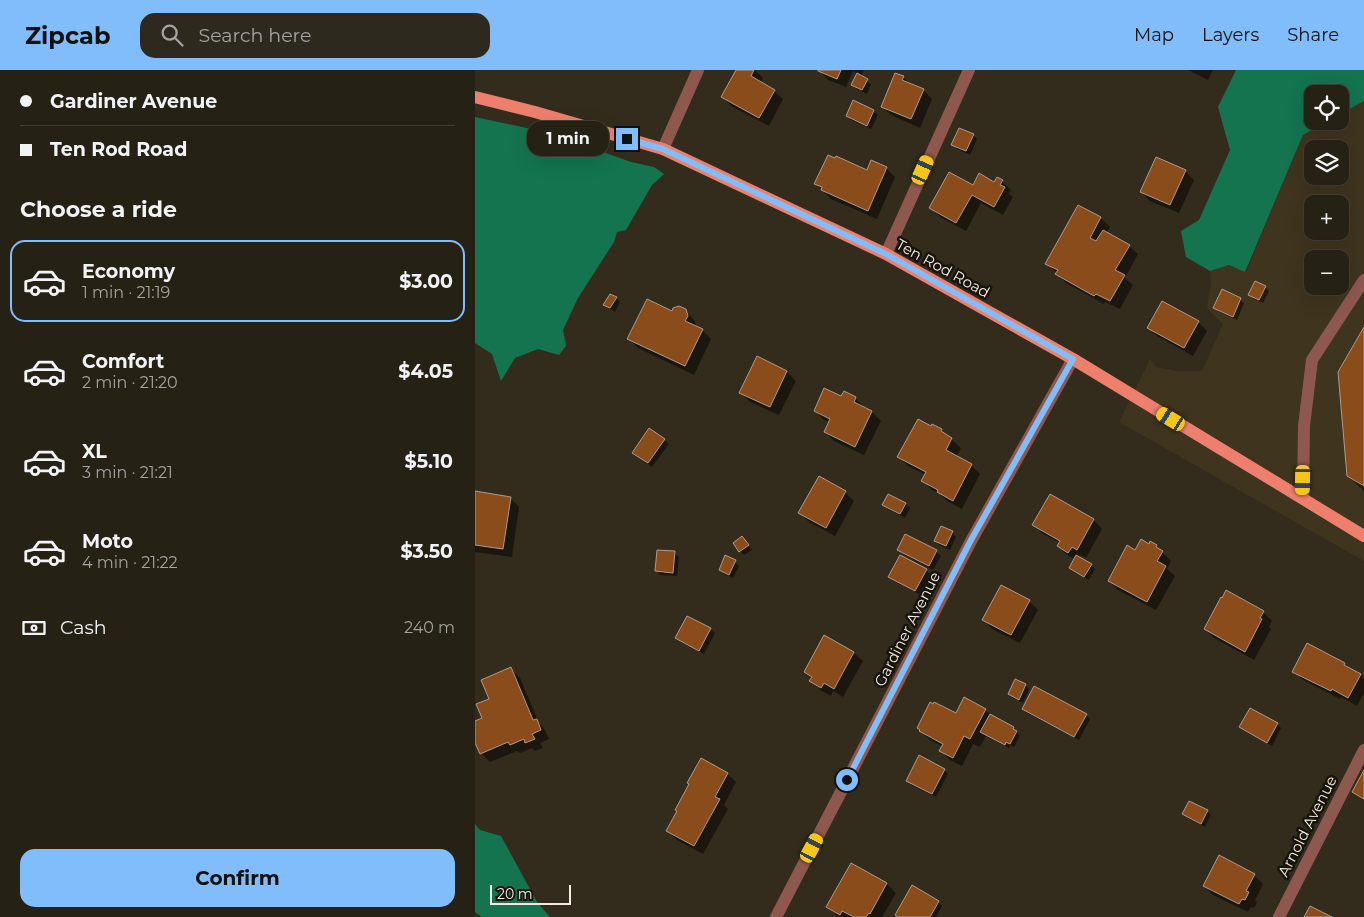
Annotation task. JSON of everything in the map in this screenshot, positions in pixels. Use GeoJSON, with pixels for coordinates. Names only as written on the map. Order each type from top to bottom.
{"type":"FeatureCollection","features":[{"type":"Feature","properties":{"kind":"main road","name":"Ten Rod Road"},"geometry":{"type":"LineString","coordinates":[[475,97],[535,112],[663,149],[886,254],[1073,359],[1364,536]]}},
{"type":"Feature","properties":{"kind":"street"},"geometry":{"type":"LineString","coordinates":[[663,149],[698,70]]}},
{"type":"Feature","properties":{"kind":"street"},"geometry":{"type":"LineString","coordinates":[[886,254],[969,70]]}},
{"type":"Feature","properties":{"kind":"street"},"geometry":{"type":"LineString","coordinates":[[1303,498],[1304,426],[1312,360],[1364,280]]}},
{"type":"Feature","properties":{"kind":"street","name":"Gardiner Avenue"},"geometry":{"type":"LineString","coordinates":[[776,917],[971,540],[1073,359]]}},
{"type":"Feature","properties":{"kind":"street","name":"Arnold Avenue"},"geometry":{"type":"LineString","coordinates":[[1279,917],[1364,750]]}},
{"type":"Feature","properties":{"kind":"shaded area"},"geometry":{"type":"Polygon","coordinates":[[[1364,101],[1364,561],[1119,422],[1150,359],[1156,367],[1176,371],[1202,371],[1223,324],[1207,308],[1211,284],[1210,271],[1229,265],[1246,272],[1303,135],[1312,130],[1349,130],[1349,109],[1364,101]]]}},
{"type":"Feature","properties":{"kind":"green space"},"geometry":{"type":"Polygon","coordinates":[[[1236,70],[1364,70],[1364,101],[1349,109],[1349,85],[1304,85],[1304,130],[1312,130],[1303,135],[1245,272],[1229,265],[1210,271],[1186,257],[1181,231],[1199,220],[1230,150],[1218,107],[1236,70]]]}},
{"type":"Feature","properties":{"kind":"green space"},"geometry":{"type":"Polygon","coordinates":[[[475,117],[550,133],[631,162],[654,167],[664,174],[652,185],[626,230],[617,232],[614,242],[578,298],[563,330],[566,346],[559,355],[538,349],[515,358],[501,381],[492,354],[475,343],[475,117]]]}},
{"type":"Feature","properties":{"kind":"green space"},"geometry":{"type":"Polygon","coordinates":[[[475,824],[480,830],[501,836],[537,902],[550,917],[482,917],[475,912],[475,824]]]}},
{"type":"Feature","properties":{"kind":"building"},"geometry":{"type":"Polygon","coordinates":[[[736,70],[754,70],[751,76],[775,90],[759,118],[721,97],[736,70]]]}},
{"type":"Feature","properties":{"kind":"building"},"geometry":{"type":"Polygon","coordinates":[[[818,70],[841,70],[837,79],[818,70]]]}},
{"type":"Feature","properties":{"kind":"building"},"geometry":{"type":"Polygon","coordinates":[[[857,73],[868,79],[862,90],[851,85],[857,73]]]}},
{"type":"Feature","properties":{"kind":"building"},"geometry":{"type":"Polygon","coordinates":[[[895,73],[904,76],[902,80],[924,89],[911,119],[881,107],[895,73]]]}},
{"type":"Feature","properties":{"kind":"building"},"geometry":{"type":"Polygon","coordinates":[[[853,100],[874,110],[867,126],[846,116],[853,100]]]}},
{"type":"Feature","properties":{"kind":"building"},"geometry":{"type":"Polygon","coordinates":[[[959,128],[974,134],[966,151],[951,145],[959,128]]]}},
{"type":"Feature","properties":{"kind":"building"},"geometry":{"type":"Polygon","coordinates":[[[828,155],[835,158],[836,156],[867,170],[871,160],[887,167],[868,211],[821,190],[822,187],[814,184],[828,155]]]}},
{"type":"Feature","properties":{"kind":"building"},"geometry":{"type":"Polygon","coordinates":[[[1156,157],[1186,170],[1170,205],[1140,192],[1156,157]]]}},
{"type":"Feature","properties":{"kind":"building"},"geometry":{"type":"Polygon","coordinates":[[[949,172],[973,185],[979,173],[994,182],[997,177],[1003,180],[1000,185],[1005,187],[994,207],[972,195],[956,223],[929,208],[949,172]]]}},
{"type":"Feature","properties":{"kind":"building"},"geometry":{"type":"Polygon","coordinates":[[[1078,205],[1101,217],[1090,238],[1096,241],[1103,230],[1130,245],[1115,270],[1125,275],[1110,301],[1096,294],[1094,296],[1055,274],[1058,270],[1045,264],[1078,205]]]}},
{"type":"Feature","properties":{"kind":"building"},"geometry":{"type":"Polygon","coordinates":[[[1255,281],[1266,286],[1259,300],[1248,295],[1255,281]]]}},
{"type":"Feature","properties":{"kind":"building"},"geometry":{"type":"Polygon","coordinates":[[[1222,289],[1241,298],[1233,317],[1213,308],[1222,289]]]}},
{"type":"Feature","properties":{"kind":"building"},"geometry":{"type":"Polygon","coordinates":[[[610,294],[617,297],[610,308],[603,305],[610,294]]]}},
{"type":"Feature","properties":{"kind":"building"},"geometry":{"type":"Polygon","coordinates":[[[647,299],[672,311],[673,308],[679,306],[686,309],[688,316],[685,321],[703,329],[685,366],[627,339],[647,299]]]}},
{"type":"Feature","properties":{"kind":"building"},"geometry":{"type":"Polygon","coordinates":[[[1162,301],[1199,321],[1184,348],[1147,328],[1162,301]]]}},
{"type":"Feature","properties":{"kind":"building"},"geometry":{"type":"Polygon","coordinates":[[[1364,327],[1364,486],[1347,476],[1338,372],[1364,327]]]}},
{"type":"Feature","properties":{"kind":"building"},"geometry":{"type":"Polygon","coordinates":[[[757,356],[787,371],[770,407],[739,393],[757,356]]]}},
{"type":"Feature","properties":{"kind":"building"},"geometry":{"type":"Polygon","coordinates":[[[824,388],[841,396],[844,391],[856,397],[854,402],[872,411],[855,447],[824,432],[830,419],[814,411],[824,388]]]}},
{"type":"Feature","properties":{"kind":"building"},"geometry":{"type":"Polygon","coordinates":[[[918,419],[942,429],[941,431],[952,438],[946,450],[972,464],[953,501],[921,481],[926,472],[897,457],[918,419]]]}},
{"type":"Feature","properties":{"kind":"building"},"geometry":{"type":"Polygon","coordinates":[[[649,428],[665,439],[648,463],[632,453],[649,428]]]}},
{"type":"Feature","properties":{"kind":"building"},"geometry":{"type":"Polygon","coordinates":[[[819,476],[846,491],[826,528],[798,513],[819,476]]]}},
{"type":"Feature","properties":{"kind":"building"},"geometry":{"type":"Polygon","coordinates":[[[475,491],[511,497],[503,549],[475,545],[475,491]]]}},
{"type":"Feature","properties":{"kind":"building"},"geometry":{"type":"Polygon","coordinates":[[[888,494],[906,503],[900,514],[882,505],[888,494]]]}},
{"type":"Feature","properties":{"kind":"building"},"geometry":{"type":"Polygon","coordinates":[[[1050,494],[1094,519],[1077,550],[1072,547],[1068,553],[1057,546],[1060,541],[1032,525],[1050,494]]]}},
{"type":"Feature","properties":{"kind":"building"},"geometry":{"type":"Polygon","coordinates":[[[941,526],[953,531],[946,546],[934,541],[941,526]]]}},
{"type":"Feature","properties":{"kind":"building"},"geometry":{"type":"Polygon","coordinates":[[[905,534],[937,550],[929,566],[897,550],[905,534]]]}},
{"type":"Feature","properties":{"kind":"building"},"geometry":{"type":"Polygon","coordinates":[[[742,536],[749,545],[739,552],[733,543],[742,536]]]}},
{"type":"Feature","properties":{"kind":"building"},"geometry":{"type":"Polygon","coordinates":[[[1141,539],[1149,544],[1150,541],[1163,551],[1157,561],[1166,566],[1147,602],[1108,581],[1127,545],[1135,550],[1141,539]]]}},
{"type":"Feature","properties":{"kind":"building"},"geometry":{"type":"Polygon","coordinates":[[[657,550],[675,551],[673,573],[655,571],[657,550]]]}},
{"type":"Feature","properties":{"kind":"building"},"geometry":{"type":"Polygon","coordinates":[[[725,555],[736,560],[729,575],[719,570],[725,555]]]}},
{"type":"Feature","properties":{"kind":"building"},"geometry":{"type":"Polygon","coordinates":[[[900,555],[927,569],[915,591],[888,577],[900,555]]]}},
{"type":"Feature","properties":{"kind":"building"},"geometry":{"type":"Polygon","coordinates":[[[1076,555],[1092,564],[1084,577],[1069,568],[1076,555]]]}},
{"type":"Feature","properties":{"kind":"building"},"geometry":{"type":"Polygon","coordinates":[[[1001,585],[1030,600],[1011,635],[982,620],[1001,585]]]}},
{"type":"Feature","properties":{"kind":"building"},"geometry":{"type":"Polygon","coordinates":[[[1226,590],[1264,611],[1260,618],[1262,619],[1245,652],[1204,629],[1226,590]]]}},
{"type":"Feature","properties":{"kind":"building"},"geometry":{"type":"Polygon","coordinates":[[[687,616],[711,628],[699,651],[675,638],[687,616]]]}},
{"type":"Feature","properties":{"kind":"building"},"geometry":{"type":"Polygon","coordinates":[[[824,635],[854,652],[834,689],[824,683],[821,688],[809,681],[812,677],[804,672],[824,635]]]}},
{"type":"Feature","properties":{"kind":"building"},"geometry":{"type":"Polygon","coordinates":[[[1307,643],[1345,663],[1344,665],[1361,674],[1348,698],[1292,672],[1307,643]]]}},
{"type":"Feature","properties":{"kind":"building"},"geometry":{"type":"Polygon","coordinates":[[[511,667],[533,720],[537,719],[541,730],[532,734],[535,739],[525,743],[524,739],[510,745],[508,742],[480,754],[475,743],[475,721],[482,718],[476,704],[489,699],[481,680],[511,667]]]}},
{"type":"Feature","properties":{"kind":"building"},"geometry":{"type":"Polygon","coordinates":[[[1015,679],[1026,684],[1019,700],[1008,694],[1015,679]]]}},
{"type":"Feature","properties":{"kind":"building"},"geometry":{"type":"Polygon","coordinates":[[[1034,686],[1087,714],[1074,737],[1022,709],[1034,686]]]}},
{"type":"Feature","properties":{"kind":"building"},"geometry":{"type":"Polygon","coordinates":[[[964,697],[986,709],[970,739],[964,736],[953,758],[939,751],[943,744],[919,731],[917,728],[930,702],[933,704],[934,702],[956,713],[964,697]]]}},
{"type":"Feature","properties":{"kind":"building"},"geometry":{"type":"Polygon","coordinates":[[[1250,708],[1278,723],[1267,743],[1239,727],[1250,708]]]}},
{"type":"Feature","properties":{"kind":"building"},"geometry":{"type":"Polygon","coordinates":[[[990,714],[1014,727],[1013,729],[1017,731],[1010,744],[1006,742],[1005,745],[980,732],[990,714]]]}},
{"type":"Feature","properties":{"kind":"building"},"geometry":{"type":"Polygon","coordinates":[[[919,755],[945,769],[932,794],[906,781],[919,755]]]}},
{"type":"Feature","properties":{"kind":"building"},"geometry":{"type":"Polygon","coordinates":[[[701,758],[728,773],[715,797],[720,799],[694,846],[666,831],[689,784],[687,783],[701,758]]]}},
{"type":"Feature","properties":{"kind":"building"},"geometry":{"type":"Polygon","coordinates":[[[1364,770],[1364,799],[1352,792],[1364,770]]]}},
{"type":"Feature","properties":{"kind":"building"},"geometry":{"type":"Polygon","coordinates":[[[1189,801],[1208,810],[1201,824],[1182,814],[1189,801]]]}},
{"type":"Feature","properties":{"kind":"building"},"geometry":{"type":"Polygon","coordinates":[[[1219,855],[1255,874],[1246,891],[1249,892],[1245,900],[1242,899],[1239,904],[1203,886],[1219,855]]]}},
{"type":"Feature","properties":{"kind":"building"},"geometry":{"type":"Polygon","coordinates":[[[851,863],[887,883],[870,914],[866,917],[854,917],[842,911],[840,915],[826,907],[851,863]]]}},
{"type":"Feature","properties":{"kind":"building"},"geometry":{"type":"Polygon","coordinates":[[[912,885],[939,901],[930,917],[898,917],[895,915],[912,885]]]}},
{"type":"Feature","properties":{"kind":"building"},"geometry":{"type":"Polygon","coordinates":[[[1310,906],[1332,917],[1304,917],[1310,906]]]}},
{"type":"Feature","properties":{"kind":"route"},"geometry":{"type":"LineString","coordinates":[[627,139],[663,149],[886,254],[1073,359],[971,540],[847,780]]}}]}
